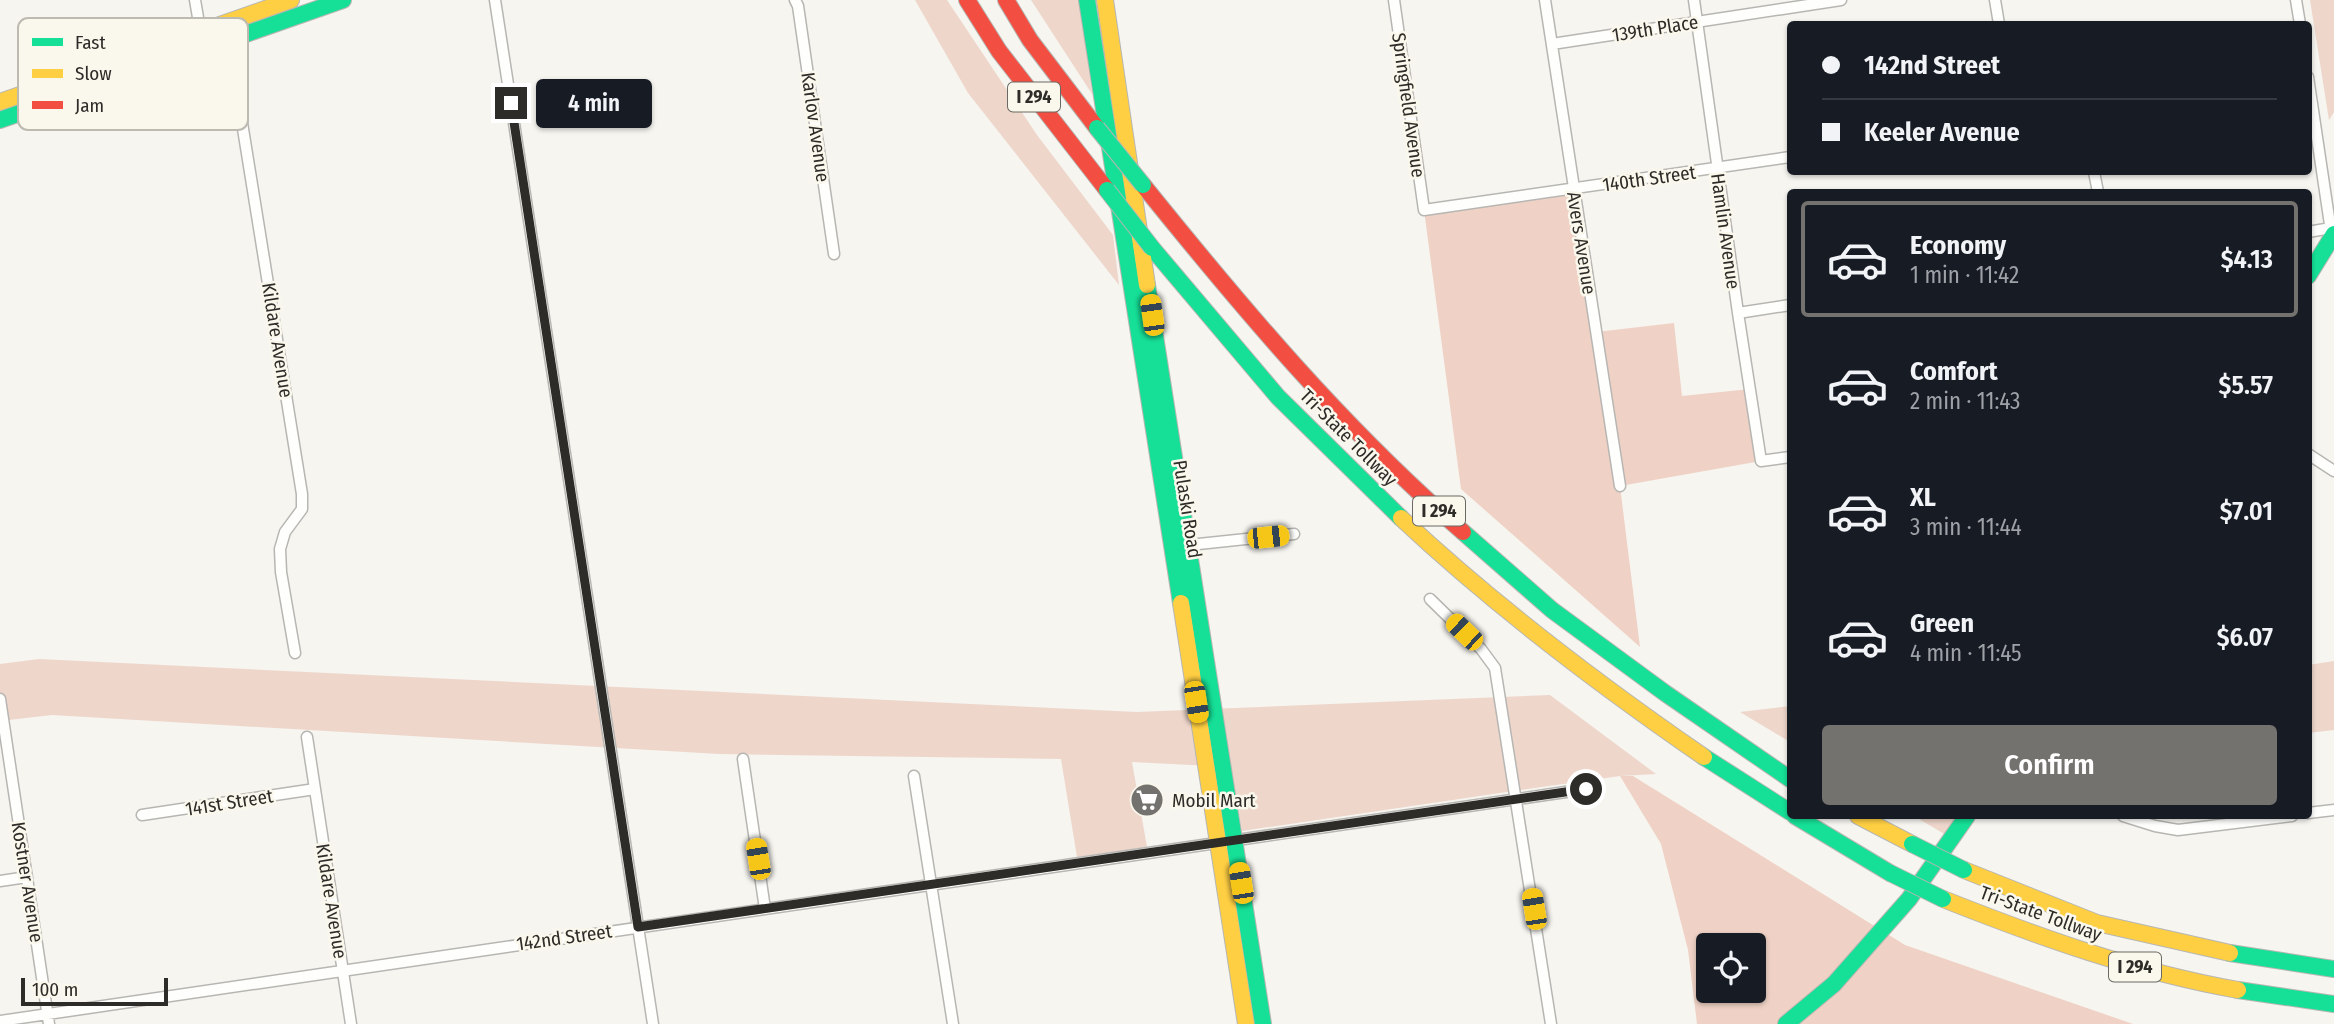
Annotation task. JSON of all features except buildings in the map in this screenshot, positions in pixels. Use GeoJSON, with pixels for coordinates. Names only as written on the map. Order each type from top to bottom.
{"type":"FeatureCollection","features":[{"type":"Feature","properties":{"kind":"main road"},"geometry":{"type":"LineString","coordinates":[[240,18],[291,0]]}},
{"type":"Feature","properties":{"kind":"main road"},"geometry":{"type":"LineString","coordinates":[[248,33],[343,0]]}},
{"type":"Feature","properties":{"kind":"main road","name":"Tri-State Tollway"},"geometry":{"type":"LineString","coordinates":[[967,0],[999,51],[1152,248],[1202,310],[1296,416],[1398,516],[1524,626],[1752,789],[1787,810]]}},
{"type":"Feature","properties":{"kind":"main road","name":"Tri-State Tollway"},"geometry":{"type":"LineString","coordinates":[[1006,0],[1030,40],[1097,128],[1233,296],[1317,392],[1427,501],[1552,610],[1665,693],[1787,777]]}},
{"type":"Feature","properties":{"kind":"main road","name":"Pulaski Road"},"geometry":{"type":"LineString","coordinates":[[1087,0],[1246,1024]]}},
{"type":"Feature","properties":{"kind":"main road","name":"Pulaski Road"},"geometry":{"type":"LineString","coordinates":[[1105,0],[1263,1024]]}},
{"type":"Feature","properties":{"kind":"main road"},"geometry":{"type":"LineString","coordinates":[[0,102],[18,96]]}},
{"type":"Feature","properties":{"kind":"main road"},"geometry":{"type":"LineString","coordinates":[[0,120],[18,114]]}},
{"type":"Feature","properties":{"kind":"main road"},"geometry":{"type":"LineString","coordinates":[[2312,269],[2332,233]]}},
{"type":"Feature","properties":{"kind":"main road","name":"Tri-State Tollway"},"geometry":{"type":"LineString","coordinates":[[1800,819],[1890,873],[1943,899],[2022,930],[2118,962],[2255,993],[2334,1004]]}},
{"type":"Feature","properties":{"kind":"main road","name":"Tri-State Tollway"},"geometry":{"type":"LineString","coordinates":[[1864,819],[1964,870],[2097,923],[2231,953],[2334,969]]}},
{"type":"Feature","properties":{"kind":"main road"},"geometry":{"type":"LineString","coordinates":[[1786,1024],[1834,984],[1909,899],[1965,819]]}},
{"type":"Feature","properties":{"kind":"street"},"geometry":{"type":"LineString","coordinates":[[195,0],[198,18]]}},
{"type":"Feature","properties":{"kind":"street"},"geometry":{"type":"LineString","coordinates":[[495,0],[653,1024]]}},
{"type":"Feature","properties":{"kind":"street","name":"Karlov Avenue"},"geometry":{"type":"LineString","coordinates":[[795,0],[834,254]]}},
{"type":"Feature","properties":{"kind":"street","name":"Springfield Avenue"},"geometry":{"type":"LineString","coordinates":[[1394,0],[1424,210]]}},
{"type":"Feature","properties":{"kind":"street","name":"Avers Avenue"},"geometry":{"type":"LineString","coordinates":[[1545,0],[1620,486]]}},
{"type":"Feature","properties":{"kind":"street","name":"Hamlin Avenue"},"geometry":{"type":"LineString","coordinates":[[1694,0],[1761,461],[1787,457]]}},
{"type":"Feature","properties":{"kind":"street","name":"139th Place"},"geometry":{"type":"LineString","coordinates":[[1552,44],[1841,0]]}},
{"type":"Feature","properties":{"kind":"street"},"geometry":{"type":"LineString","coordinates":[[1995,0],[1998,21]]}},
{"type":"Feature","properties":{"kind":"street"},"geometry":{"type":"LineString","coordinates":[[2296,0],[2300,21]]}},
{"type":"Feature","properties":{"kind":"street"},"geometry":{"type":"LineString","coordinates":[[2312,106],[2332,233],[2312,232]]}},
{"type":"Feature","properties":{"kind":"street","name":"Kildare Avenue"},"geometry":{"type":"LineString","coordinates":[[243,130],[302,494],[302,509],[285,532],[280,549],[281,572],[295,653]]}},
{"type":"Feature","properties":{"kind":"street","name":"140th Street"},"geometry":{"type":"LineString","coordinates":[[1424,210],[1787,157]]}},
{"type":"Feature","properties":{"kind":"street"},"geometry":{"type":"LineString","coordinates":[[1738,313],[1787,305]]}},
{"type":"Feature","properties":{"kind":"street"},"geometry":{"type":"LineString","coordinates":[[2312,457],[2334,471]]}},
{"type":"Feature","properties":{"kind":"street"},"geometry":{"type":"LineString","coordinates":[[1189,545],[1294,534]]}},
{"type":"Feature","properties":{"kind":"street"},"geometry":{"type":"LineString","coordinates":[[1430,599],[1481,649],[1495,668],[1551,1024]]}},
{"type":"Feature","properties":{"kind":"street","name":"Kostner Avenue"},"geometry":{"type":"LineString","coordinates":[[0,699],[48,1019]]}},
{"type":"Feature","properties":{"kind":"street","name":"Kildare Avenue"},"geometry":{"type":"LineString","coordinates":[[307,737],[351,1024]]}},
{"type":"Feature","properties":{"kind":"street"},"geometry":{"type":"LineString","coordinates":[[743,759],[765,909]]}},
{"type":"Feature","properties":{"kind":"street"},"geometry":{"type":"LineString","coordinates":[[915,776],[953,1024]]}},
{"type":"Feature","properties":{"kind":"street","name":"141st Street"},"geometry":{"type":"LineString","coordinates":[[142,815],[315,789]]}},
{"type":"Feature","properties":{"kind":"street","name":"142nd Street"},"geometry":{"type":"LineString","coordinates":[[0,1021],[48,1019],[343,970],[1586,789]]}},
{"type":"Feature","properties":{"kind":"street"},"geometry":{"type":"LineString","coordinates":[[2312,813],[2334,810]]}},
{"type":"Feature","properties":{"kind":"street"},"geometry":{"type":"LineString","coordinates":[[2133,819],[2178,831],[2269,819]]}},
{"type":"Feature","properties":{"kind":"street"},"geometry":{"type":"LineString","coordinates":[[0,881],[27,877]]}},
{"type":"Feature","properties":{"kind":"shaded area"},"geometry":{"type":"Polygon","coordinates":[[[915,0],[947,0],[1037,135],[1113,235],[1119,285],[968,93],[915,0]]]}},
{"type":"Feature","properties":{"kind":"shaded area"},"geometry":{"type":"Polygon","coordinates":[[[1031,0],[1080,0],[1092,94],[1031,0]]]}},
{"type":"Feature","properties":{"kind":"shaded area"},"geometry":{"type":"Polygon","coordinates":[[[2310,0],[2334,0],[2334,112],[2329,120],[2310,0]]]}},
{"type":"Feature","properties":{"kind":"shaded area"},"geometry":{"type":"Polygon","coordinates":[[[1574,188],[1596,332],[1674,323],[1682,396],[1750,389],[1761,461],[1620,486],[1640,647],[1461,489],[1424,210],[1574,188]]]}},
{"type":"Feature","properties":{"kind":"shaded area"},"geometry":{"type":"Polygon","coordinates":[[[39,659],[1137,712],[1550,695],[1656,774],[1620,776],[1242,831],[1231,767],[1132,762],[1147,847],[1077,857],[1061,759],[719,754],[52,715],[0,721],[0,664],[39,659]]]}},
{"type":"Feature","properties":{"kind":"shaded area"},"geometry":{"type":"Polygon","coordinates":[[[2334,661],[2334,730],[2312,733],[2312,664],[2334,661]]]}},
{"type":"Feature","properties":{"kind":"shaded area"},"geometry":{"type":"Polygon","coordinates":[[[1787,706],[1787,740],[1740,712],[1787,706]]]}},
{"type":"Feature","properties":{"kind":"shaded area"},"geometry":{"type":"Polygon","coordinates":[[[1620,776],[1633,776],[1905,945],[2133,1024],[1697,1024],[1688,950],[1661,844],[1620,776]]]}},
{"type":"Feature","properties":{"kind":"shaded area"},"geometry":{"type":"Polygon","coordinates":[[[1919,819],[1965,819],[1951,838],[1919,819]]]}},
{"type":"Feature","properties":{"kind":"traffic: fast"},"geometry":{"type":"LineString","coordinates":[[248,33],[343,0]]}},
{"type":"Feature","properties":{"kind":"traffic: fast"},"geometry":{"type":"LineString","coordinates":[[1087,0],[1181,603]]}},
{"type":"Feature","properties":{"kind":"traffic: fast"},"geometry":{"type":"LineString","coordinates":[[0,120],[18,114]]}},
{"type":"Feature","properties":{"kind":"traffic: fast"},"geometry":{"type":"LineString","coordinates":[[1097,128],[1143,185]]}},
{"type":"Feature","properties":{"kind":"traffic: fast"},"geometry":{"type":"LineString","coordinates":[[1107,190],[1152,248]]}},
{"type":"Feature","properties":{"kind":"traffic: fast"},"geometry":{"type":"LineString","coordinates":[[2312,270],[2334,234]]}},
{"type":"Feature","properties":{"kind":"traffic: fast"},"geometry":{"type":"LineString","coordinates":[[1152,248],[1278,397],[1401,518]]}},
{"type":"Feature","properties":{"kind":"traffic: fast"},"geometry":{"type":"LineString","coordinates":[[1147,285],[1263,1024]]}},
{"type":"Feature","properties":{"kind":"traffic: fast"},"geometry":{"type":"LineString","coordinates":[[1463,532],[1552,610],[1665,693],[1787,777]]}},
{"type":"Feature","properties":{"kind":"traffic: fast"},"geometry":{"type":"LineString","coordinates":[[1704,757],[1787,810]]}},
{"type":"Feature","properties":{"kind":"traffic: fast"},"geometry":{"type":"LineString","coordinates":[[1800,819],[1890,873]]}},
{"type":"Feature","properties":{"kind":"traffic: fast"},"geometry":{"type":"LineString","coordinates":[[1786,1024],[1834,984],[1909,899],[1965,819]]}},
{"type":"Feature","properties":{"kind":"traffic: fast"},"geometry":{"type":"LineString","coordinates":[[1912,844],[1964,870]]}},
{"type":"Feature","properties":{"kind":"traffic: fast"},"geometry":{"type":"LineString","coordinates":[[1890,873],[1943,899]]}},
{"type":"Feature","properties":{"kind":"traffic: fast"},"geometry":{"type":"LineString","coordinates":[[2230,953],[2334,969]]}},
{"type":"Feature","properties":{"kind":"traffic: fast"},"geometry":{"type":"LineString","coordinates":[[2238,990],[2334,1004]]}},
{"type":"Feature","properties":{"kind":"traffic: slow"},"geometry":{"type":"LineString","coordinates":[[240,18],[291,0]]}},
{"type":"Feature","properties":{"kind":"traffic: slow"},"geometry":{"type":"LineString","coordinates":[[1105,0],[1147,285]]}},
{"type":"Feature","properties":{"kind":"traffic: slow"},"geometry":{"type":"LineString","coordinates":[[0,102],[18,96]]}},
{"type":"Feature","properties":{"kind":"traffic: slow"},"geometry":{"type":"LineString","coordinates":[[1401,518],[1473,582],[1548,643],[1704,757]]}},
{"type":"Feature","properties":{"kind":"traffic: slow"},"geometry":{"type":"LineString","coordinates":[[1181,603],[1246,1024]]}},
{"type":"Feature","properties":{"kind":"traffic: slow"},"geometry":{"type":"LineString","coordinates":[[1864,819],[1912,844]]}},
{"type":"Feature","properties":{"kind":"traffic: slow"},"geometry":{"type":"LineString","coordinates":[[1964,870],[2097,923],[2230,953]]}},
{"type":"Feature","properties":{"kind":"traffic: slow"},"geometry":{"type":"LineString","coordinates":[[1943,899],[2088,952],[2162,974],[2238,990]]}},
{"type":"Feature","properties":{"kind":"traffic: jam"},"geometry":{"type":"LineString","coordinates":[[967,0],[999,51],[1107,190]]}},
{"type":"Feature","properties":{"kind":"traffic: jam"},"geometry":{"type":"LineString","coordinates":[[1006,0],[1030,40],[1097,128]]}},
{"type":"Feature","properties":{"kind":"traffic: jam"},"geometry":{"type":"LineString","coordinates":[[1143,185],[1295,366],[1376,451],[1463,532]]}},
{"type":"Feature","properties":{"kind":"place","name":"Mobil Mart"},"geometry":{"type":"Point","coordinates":[1147,800]}},
{"type":"Feature","properties":{"kind":"route"},"geometry":{"type":"LineString","coordinates":[[511,103],[638,927],[1586,789]]}}]}
